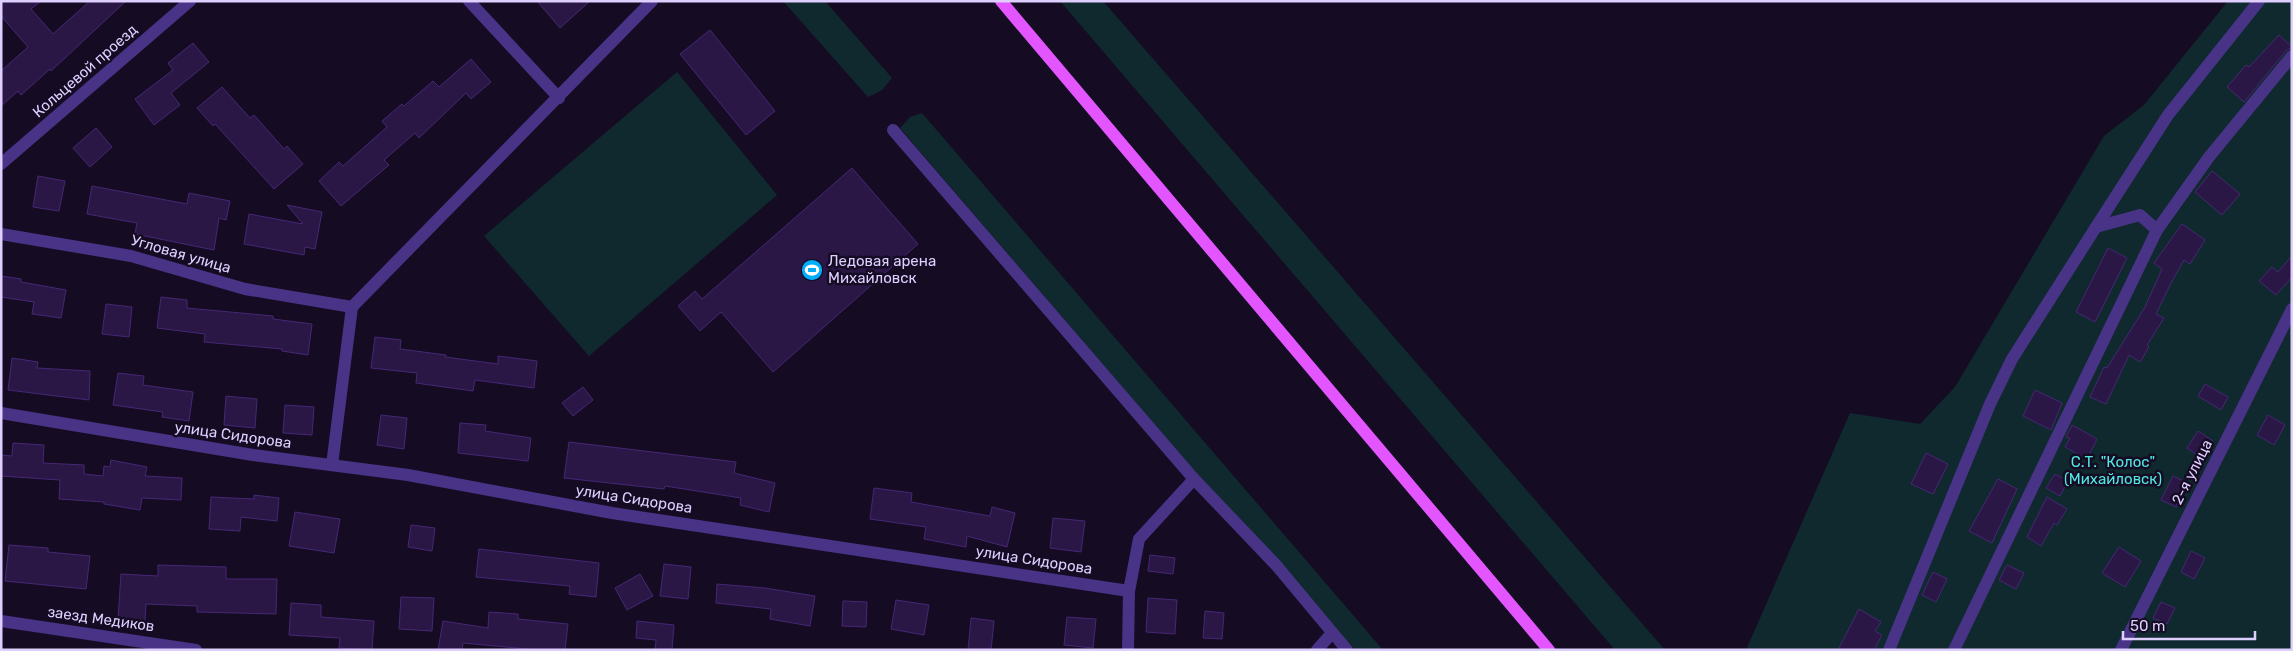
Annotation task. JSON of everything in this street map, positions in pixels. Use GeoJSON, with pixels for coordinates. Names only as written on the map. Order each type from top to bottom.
{"type":"FeatureCollection","features":[{"type":"Feature","properties":{"kind":"main road"},"geometry":{"type":"LineString","coordinates":[[1001,1],[1550,650]]}},
{"type":"Feature","properties":{"kind":"street","name":"Кольцевой проезд"},"geometry":{"type":"LineString","coordinates":[[1,164],[190,1]]}},
{"type":"Feature","properties":{"kind":"street"},"geometry":{"type":"LineString","coordinates":[[469,1],[559,98]]}},
{"type":"Feature","properties":{"kind":"street"},"geometry":{"type":"LineString","coordinates":[[332,465],[352,307],[652,1]]}},
{"type":"Feature","properties":{"kind":"street"},"geometry":{"type":"LineString","coordinates":[[1889,650],[1990,404],[2012,359],[2168,115],[2259,1]]}},
{"type":"Feature","properties":{"kind":"street"},"geometry":{"type":"LineString","coordinates":[[1954,650],[2158,230],[2209,157],[2292,56]]}},
{"type":"Feature","properties":{"kind":"street"},"geometry":{"type":"LineString","coordinates":[[893,130],[1194,479],[1276,565],[1347,650]]}},
{"type":"Feature","properties":{"kind":"street"},"geometry":{"type":"LineString","coordinates":[[2096,227],[2140,215],[2158,230]]}},
{"type":"Feature","properties":{"kind":"street","name":"Угловая улица"},"geometry":{"type":"LineString","coordinates":[[1,234],[131,256],[244,289],[352,307]]}},
{"type":"Feature","properties":{"kind":"street","name":"2-я улица"},"geometry":{"type":"LineString","coordinates":[[2121,650],[2292,309]]}},
{"type":"Feature","properties":{"kind":"street","name":"улица Сидорова"},"geometry":{"type":"LineString","coordinates":[[1,414],[165,442],[408,475],[612,512],[1129,591]]}},
{"type":"Feature","properties":{"kind":"street"},"geometry":{"type":"LineString","coordinates":[[1128,650],[1129,591],[1139,539],[1194,479]]}},
{"type":"Feature","properties":{"kind":"street","name":"заезд Медиков"},"geometry":{"type":"LineString","coordinates":[[1,621],[196,650]]}},
{"type":"Feature","properties":{"kind":"street"},"geometry":{"type":"LineString","coordinates":[[1316,650],[1332,633]]}},
{"type":"Feature","properties":{"kind":"green space"},"geometry":{"type":"Polygon","coordinates":[[[783,1],[825,1],[892,78],[882,90],[868,97],[783,1]]]}},
{"type":"Feature","properties":{"kind":"green space"},"geometry":{"type":"Polygon","coordinates":[[[1060,1],[1103,1],[1665,650],[1615,650],[1060,1]]]}},
{"type":"Feature","properties":{"kind":"green space","name":"С.Т. \"Колос\" (Михайловск)"},"geometry":{"type":"Polygon","coordinates":[[[2228,1],[2292,1],[2292,650],[1746,650],[1850,413],[1920,424],[1955,387],[2104,136],[2144,105],[2228,1]]]}},
{"type":"Feature","properties":{"kind":"green space"},"geometry":{"type":"Polygon","coordinates":[[[677,72],[777,195],[589,356],[484,236],[677,72]]]}},
{"type":"Feature","properties":{"kind":"green space"},"geometry":{"type":"Polygon","coordinates":[[[922,113],[1383,650],[1353,650],[1279,561],[1197,474],[900,128],[910,117],[922,113]]]}},
{"type":"Feature","properties":{"kind":"building"},"geometry":{"type":"Polygon","coordinates":[[[1,1],[41,1],[31,9],[53,34],[90,1],[126,1],[51,71],[50,69],[21,95],[18,91],[1,106],[1,71],[28,47],[1,16],[1,1]]]}},
{"type":"Feature","properties":{"kind":"building"},"geometry":{"type":"Polygon","coordinates":[[[537,1],[590,1],[560,28],[537,1]]]}},
{"type":"Feature","properties":{"kind":"building"},"geometry":{"type":"Polygon","coordinates":[[[710,30],[775,111],[746,135],[680,54],[710,30]]]}},
{"type":"Feature","properties":{"kind":"building"},"geometry":{"type":"Polygon","coordinates":[[[2279,35],[2292,47],[2286,51],[2244,102],[2227,87],[2246,65],[2249,67],[2279,35]]]}},
{"type":"Feature","properties":{"kind":"building"},"geometry":{"type":"Polygon","coordinates":[[[193,43],[209,62],[171,93],[180,105],[154,125],[135,99],[173,70],[168,63],[193,43]]]}},
{"type":"Feature","properties":{"kind":"building"},"geometry":{"type":"Polygon","coordinates":[[[471,59],[491,82],[471,99],[466,93],[419,138],[415,133],[384,160],[389,165],[341,206],[319,181],[339,162],[343,166],[387,127],[382,121],[402,104],[404,106],[433,81],[439,87],[471,59]]]}},
{"type":"Feature","properties":{"kind":"building"},"geometry":{"type":"Polygon","coordinates":[[[222,87],[250,118],[254,115],[284,149],[287,146],[303,164],[274,189],[215,124],[213,126],[197,108],[222,87]]]}},
{"type":"Feature","properties":{"kind":"building"},"geometry":{"type":"Polygon","coordinates":[[[96,128],[112,147],[90,167],[73,148],[96,128]]]}},
{"type":"Feature","properties":{"kind":"building","name":"Ледовая арена Михайловск"},"geometry":{"type":"Polygon","coordinates":[[[852,168],[918,244],[773,372],[721,312],[700,331],[678,306],[695,291],[702,299],[852,168]]]}},
{"type":"Feature","properties":{"kind":"building"},"geometry":{"type":"Polygon","coordinates":[[[2212,171],[2240,194],[2222,215],[2195,192],[2212,171]]]}},
{"type":"Feature","properties":{"kind":"building"},"geometry":{"type":"Polygon","coordinates":[[[38,176],[65,181],[59,211],[33,207],[38,176]]]}},
{"type":"Feature","properties":{"kind":"building"},"geometry":{"type":"Polygon","coordinates":[[[92,186],[187,204],[189,193],[230,201],[226,220],[219,218],[214,250],[135,234],[137,223],[87,214],[92,186]]]}},
{"type":"Feature","properties":{"kind":"building"},"geometry":{"type":"Polygon","coordinates":[[[287,205],[322,212],[315,249],[305,247],[304,255],[244,244],[249,214],[303,224],[287,205]]]}},
{"type":"Feature","properties":{"kind":"building"},"geometry":{"type":"Polygon","coordinates":[[[2182,224],[2205,240],[2190,264],[2184,260],[2172,281],[2156,314],[2164,318],[2147,345],[2149,347],[2140,362],[2129,355],[2106,404],[2090,397],[2104,367],[2107,368],[2145,307],[2162,269],[2154,263],[2182,224]]]}},
{"type":"Feature","properties":{"kind":"building"},"geometry":{"type":"Polygon","coordinates":[[[2108,248],[2127,258],[2095,322],[2076,312],[2108,248]]]}},
{"type":"Feature","properties":{"kind":"building"},"geometry":{"type":"Polygon","coordinates":[[[2292,256],[2292,277],[2276,295],[2259,281],[2272,267],[2278,272],[2292,256]]]}},
{"type":"Feature","properties":{"kind":"building"},"geometry":{"type":"Polygon","coordinates":[[[1,276],[21,279],[21,282],[66,290],[61,318],[32,314],[34,302],[1,297],[1,276]]]}},
{"type":"Feature","properties":{"kind":"building"},"geometry":{"type":"Polygon","coordinates":[[[161,297],[187,300],[187,308],[273,316],[273,319],[312,324],[308,355],[282,351],[282,349],[204,342],[205,334],[157,328],[161,297]]]}},
{"type":"Feature","properties":{"kind":"building"},"geometry":{"type":"Polygon","coordinates":[[[106,304],[132,307],[129,337],[102,334],[106,304]]]}},
{"type":"Feature","properties":{"kind":"building"},"geometry":{"type":"Polygon","coordinates":[[[375,337],[401,340],[400,349],[446,355],[445,357],[498,364],[498,356],[537,361],[534,388],[475,380],[473,391],[416,383],[417,373],[371,368],[375,337]]]}},
{"type":"Feature","properties":{"kind":"building"},"geometry":{"type":"Polygon","coordinates":[[[12,358],[38,362],[37,368],[90,371],[89,400],[8,390],[12,358]]]}},
{"type":"Feature","properties":{"kind":"building"},"geometry":{"type":"Polygon","coordinates":[[[118,373],[144,376],[143,385],[193,392],[189,421],[162,417],[163,412],[113,405],[118,373]]]}},
{"type":"Feature","properties":{"kind":"building"},"geometry":{"type":"Polygon","coordinates":[[[2205,384],[2228,397],[2221,410],[2198,396],[2205,384]]]}},
{"type":"Feature","properties":{"kind":"building"},"geometry":{"type":"Polygon","coordinates":[[[583,387],[593,400],[573,416],[562,403],[583,387]]]}},
{"type":"Feature","properties":{"kind":"building"},"geometry":{"type":"Polygon","coordinates":[[[2035,390],[2062,403],[2051,430],[2023,416],[2035,390]]]}},
{"type":"Feature","properties":{"kind":"building"},"geometry":{"type":"Polygon","coordinates":[[[226,396],[257,399],[255,428],[224,425],[226,396]]]}},
{"type":"Feature","properties":{"kind":"building"},"geometry":{"type":"Polygon","coordinates":[[[285,405],[314,407],[312,435],[283,433],[285,405]]]}},
{"type":"Feature","properties":{"kind":"building"},"geometry":{"type":"Polygon","coordinates":[[[381,415],[407,418],[404,449],[377,445],[381,415]]]}},
{"type":"Feature","properties":{"kind":"building"},"geometry":{"type":"Polygon","coordinates":[[[2268,415],[2285,425],[2274,445],[2257,435],[2268,415]]]}},
{"type":"Feature","properties":{"kind":"building"},"geometry":{"type":"Polygon","coordinates":[[[460,423],[486,425],[485,431],[531,438],[528,461],[458,453],[460,423]]]}},
{"type":"Feature","properties":{"kind":"building"},"geometry":{"type":"Polygon","coordinates":[[[2072,425],[2097,439],[2087,459],[2065,447],[2070,438],[2066,437],[2072,425]]]}},
{"type":"Feature","properties":{"kind":"building"},"geometry":{"type":"Polygon","coordinates":[[[2198,431],[2213,441],[2202,458],[2187,448],[2198,431]]]}},
{"type":"Feature","properties":{"kind":"building"},"geometry":{"type":"Polygon","coordinates":[[[569,442],[736,462],[734,473],[775,483],[769,512],[740,505],[741,498],[665,486],[664,489],[564,478],[569,442]]]}},
{"type":"Feature","properties":{"kind":"building"},"geometry":{"type":"Polygon","coordinates":[[[13,443],[44,445],[43,463],[84,465],[84,474],[103,476],[104,466],[110,467],[111,460],[147,467],[145,476],[182,478],[181,500],[142,498],[140,510],[104,504],[104,502],[59,499],[60,480],[1,476],[1,455],[12,456],[13,443]]]}},
{"type":"Feature","properties":{"kind":"building"},"geometry":{"type":"Polygon","coordinates":[[[1926,453],[1948,464],[1933,494],[1911,484],[1926,453]]]}},
{"type":"Feature","properties":{"kind":"building"},"geometry":{"type":"Polygon","coordinates":[[[2055,474],[2068,481],[2060,496],[2046,488],[2055,474]]]}},
{"type":"Feature","properties":{"kind":"building"},"geometry":{"type":"Polygon","coordinates":[[[2173,476],[2188,483],[2176,507],[2161,500],[2173,476]]]}},
{"type":"Feature","properties":{"kind":"building"},"geometry":{"type":"Polygon","coordinates":[[[1998,479],[2017,489],[1992,543],[1969,531],[1998,479]]]}},
{"type":"Feature","properties":{"kind":"building"},"geometry":{"type":"Polygon","coordinates":[[[874,488],[912,493],[911,502],[990,516],[992,507],[1015,513],[1007,547],[967,536],[966,547],[924,539],[926,527],[870,519],[874,488]]]}},
{"type":"Feature","properties":{"kind":"building"},"geometry":{"type":"Polygon","coordinates":[[[254,495],[279,498],[277,521],[241,517],[240,531],[209,529],[211,497],[254,499],[254,495]]]}},
{"type":"Feature","properties":{"kind":"building"},"geometry":{"type":"Polygon","coordinates":[[[2047,497],[2067,509],[2057,525],[2054,523],[2041,546],[2027,537],[2047,497]]]}},
{"type":"Feature","properties":{"kind":"building"},"geometry":{"type":"Polygon","coordinates":[[[295,512],[340,519],[334,553],[289,546],[295,512]]]}},
{"type":"Feature","properties":{"kind":"building"},"geometry":{"type":"Polygon","coordinates":[[[1053,518],[1085,521],[1081,552],[1050,548],[1053,518]]]}},
{"type":"Feature","properties":{"kind":"building"},"geometry":{"type":"Polygon","coordinates":[[[411,525],[435,528],[432,551],[408,547],[411,525]]]}},
{"type":"Feature","properties":{"kind":"building"},"geometry":{"type":"Polygon","coordinates":[[[9,545],[48,548],[48,552],[90,556],[86,589],[5,581],[9,545]]]}},
{"type":"Feature","properties":{"kind":"building"},"geometry":{"type":"Polygon","coordinates":[[[2119,547],[2141,561],[2125,587],[2102,573],[2119,547]]]}},
{"type":"Feature","properties":{"kind":"building"},"geometry":{"type":"Polygon","coordinates":[[[479,549],[599,563],[596,597],[569,594],[570,586],[476,577],[479,549]]]}},
{"type":"Feature","properties":{"kind":"building"},"geometry":{"type":"Polygon","coordinates":[[[2191,551],[2205,558],[2194,579],[2181,572],[2191,551]]]}},
{"type":"Feature","properties":{"kind":"building"},"geometry":{"type":"Polygon","coordinates":[[[1150,555],[1175,558],[1173,574],[1148,571],[1150,555]]]}},
{"type":"Feature","properties":{"kind":"building"},"geometry":{"type":"Polygon","coordinates":[[[664,564],[691,567],[688,599],[660,596],[664,564]]]}},
{"type":"Feature","properties":{"kind":"building"},"geometry":{"type":"Polygon","coordinates":[[[158,565],[226,567],[226,579],[277,579],[276,614],[197,612],[197,606],[146,604],[145,621],[118,619],[121,574],[158,576],[158,565]]]}},
{"type":"Feature","properties":{"kind":"building"},"geometry":{"type":"Polygon","coordinates":[[[2007,565],[2024,573],[2016,589],[1999,580],[2007,565]]]}},
{"type":"Feature","properties":{"kind":"building"},"geometry":{"type":"Polygon","coordinates":[[[1933,572],[1947,579],[1936,602],[1922,595],[1933,572]]]}},
{"type":"Feature","properties":{"kind":"building"},"geometry":{"type":"Polygon","coordinates":[[[640,574],[653,596],[627,610],[615,588],[640,574]]]}},
{"type":"Feature","properties":{"kind":"building"},"geometry":{"type":"Polygon","coordinates":[[[717,584],[765,588],[815,596],[810,626],[770,619],[771,609],[716,603],[717,584]]]}},
{"type":"Feature","properties":{"kind":"building"},"geometry":{"type":"Polygon","coordinates":[[[401,597],[434,598],[432,631],[399,629],[401,597]]]}},
{"type":"Feature","properties":{"kind":"building"},"geometry":{"type":"Polygon","coordinates":[[[1148,598],[1177,600],[1175,634],[1146,632],[1148,598]]]}},
{"type":"Feature","properties":{"kind":"building"},"geometry":{"type":"Polygon","coordinates":[[[896,600],[929,605],[924,635],[891,629],[896,600]]]}},
{"type":"Feature","properties":{"kind":"building"},"geometry":{"type":"Polygon","coordinates":[[[843,601],[867,602],[866,627],[842,626],[843,601]]]}},
{"type":"Feature","properties":{"kind":"building"},"geometry":{"type":"Polygon","coordinates":[[[2161,602],[2175,608],[2167,624],[2153,618],[2161,602]]]}},
{"type":"Feature","properties":{"kind":"building"},"geometry":{"type":"Polygon","coordinates":[[[291,603],[321,605],[321,617],[374,621],[372,650],[339,648],[340,638],[289,635],[291,603]]]}},
{"type":"Feature","properties":{"kind":"building"},"geometry":{"type":"Polygon","coordinates":[[[1859,609],[1881,622],[1875,631],[1882,635],[1874,650],[1838,650],[1859,609]]]}},
{"type":"Feature","properties":{"kind":"building"},"geometry":{"type":"Polygon","coordinates":[[[1205,611],[1224,613],[1222,639],[1203,638],[1205,611]]]}},
{"type":"Feature","properties":{"kind":"building"},"geometry":{"type":"Polygon","coordinates":[[[489,612],[518,614],[518,619],[568,624],[565,650],[538,650],[463,643],[462,650],[438,650],[443,621],[488,628],[489,612]]]}},
{"type":"Feature","properties":{"kind":"building"},"geometry":{"type":"Polygon","coordinates":[[[1067,617],[1096,619],[1093,648],[1064,645],[1067,617]]]}},
{"type":"Feature","properties":{"kind":"building"},"geometry":{"type":"Polygon","coordinates":[[[971,618],[994,621],[991,650],[968,650],[971,618]]]}},
{"type":"Feature","properties":{"kind":"building"},"geometry":{"type":"Polygon","coordinates":[[[637,621],[674,625],[672,650],[655,650],[656,640],[636,638],[637,621]]]}},
{"type":"Feature","properties":{"kind":"place","name":"Ледовая арена Михайловск"},"geometry":{"type":"Point","coordinates":[812,270]}}]}
